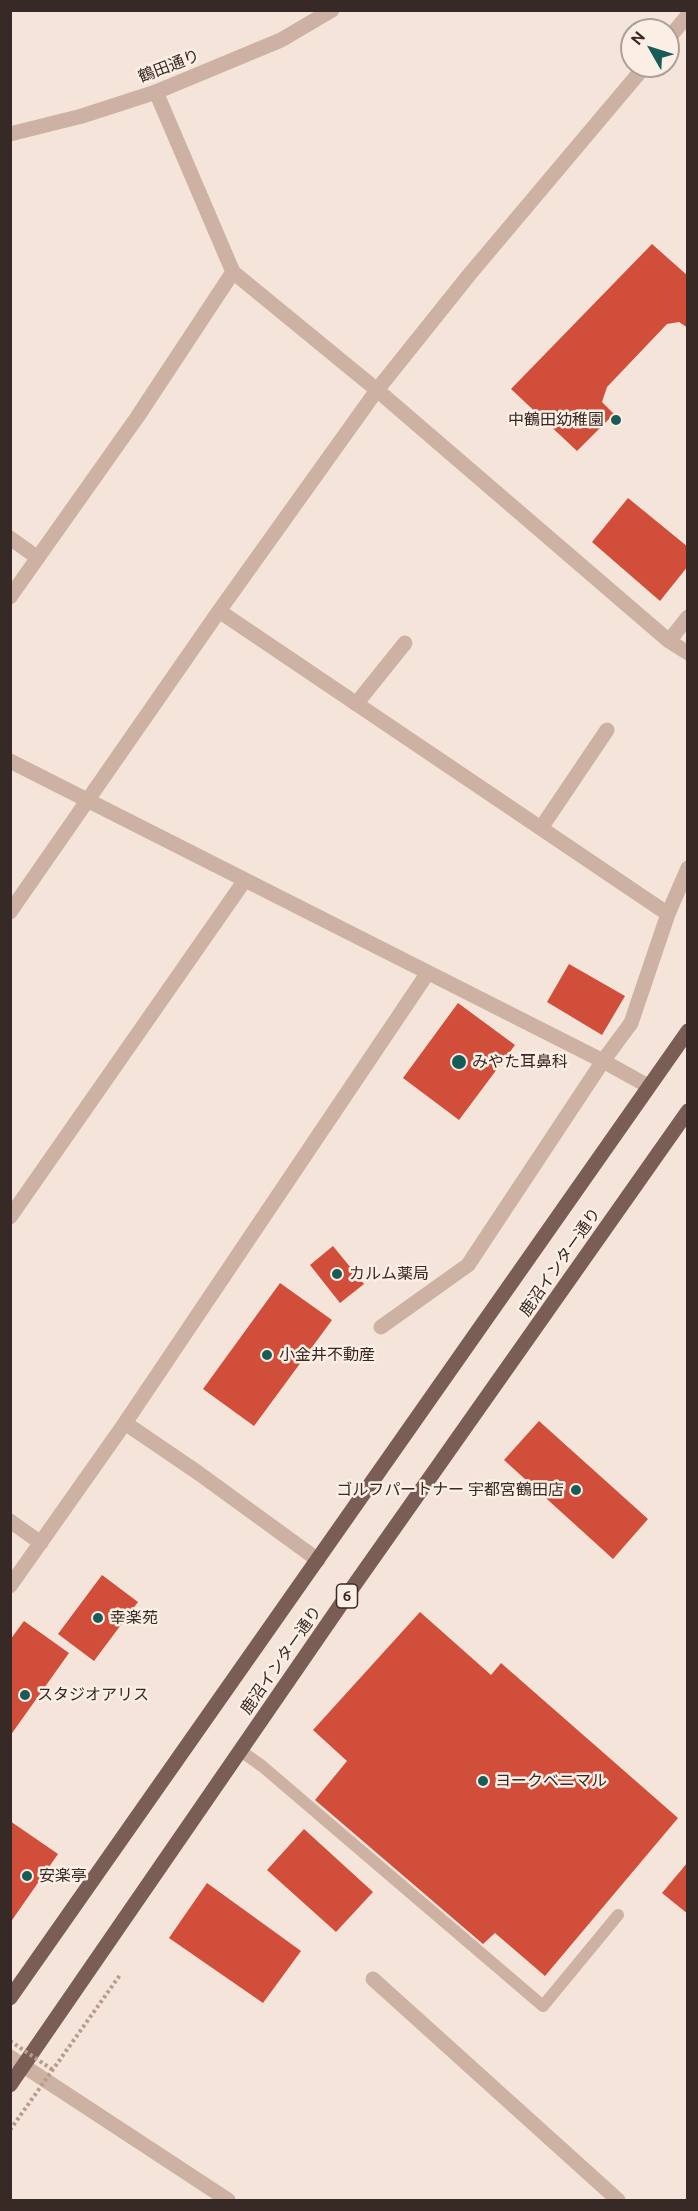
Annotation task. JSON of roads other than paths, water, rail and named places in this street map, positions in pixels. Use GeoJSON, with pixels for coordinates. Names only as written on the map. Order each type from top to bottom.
{"type":"FeatureCollection","features":[{"type":"Feature","properties":{"kind":"main road","name":"鹿沼インター通り"},"geometry":{"type":"LineString","coordinates":[[10,1998],[687,1031]]}},
{"type":"Feature","properties":{"kind":"main road","name":"鹿沼インター通り"},"geometry":{"type":"LineString","coordinates":[[10,2085],[687,1111]]}},
{"type":"Feature","properties":{"kind":"street","name":"鶴田通り"},"geometry":{"type":"LineString","coordinates":[[10,134],[82,116],[156,92],[281,40],[328,12]]}},
{"type":"Feature","properties":{"kind":"street"},"geometry":{"type":"LineString","coordinates":[[10,912],[219,611],[377,390],[468,274],[635,78]]}},
{"type":"Feature","properties":{"kind":"street"},"geometry":{"type":"LineString","coordinates":[[156,92],[232,272],[377,390],[669,641],[687,653]]}},
{"type":"Feature","properties":{"kind":"street"},"geometry":{"type":"LineString","coordinates":[[10,597],[138,416],[232,272]]}},
{"type":"Feature","properties":{"kind":"street"},"geometry":{"type":"LineString","coordinates":[[10,538],[38,558]]}},
{"type":"Feature","properties":{"kind":"street"},"geometry":{"type":"LineString","coordinates":[[219,611],[668,914]]}},
{"type":"Feature","properties":{"kind":"street"},"geometry":{"type":"LineString","coordinates":[[669,641],[687,617]]}},
{"type":"Feature","properties":{"kind":"street"},"geometry":{"type":"LineString","coordinates":[[356,704],[405,643]]}},
{"type":"Feature","properties":{"kind":"street"},"geometry":{"type":"LineString","coordinates":[[541,828],[607,730]]}},
{"type":"Feature","properties":{"kind":"street"},"geometry":{"type":"LineString","coordinates":[[10,761],[427,974],[603,1061],[648,1086]]}},
{"type":"Feature","properties":{"kind":"street"},"geometry":{"type":"LineString","coordinates":[[381,1327],[468,1265],[603,1061],[631,1023],[668,914],[687,868]]}},
{"type":"Feature","properties":{"kind":"street"},"geometry":{"type":"LineString","coordinates":[[10,1218],[245,880]]}},
{"type":"Feature","properties":{"kind":"street"},"geometry":{"type":"LineString","coordinates":[[10,1586],[125,1423],[427,974]]}},
{"type":"Feature","properties":{"kind":"street"},"geometry":{"type":"LineString","coordinates":[[125,1423],[318,1560]]}},
{"type":"Feature","properties":{"kind":"street"},"geometry":{"type":"LineString","coordinates":[[10,1521],[41,1543]]}},
{"type":"Feature","properties":{"kind":"street"},"geometry":{"type":"LineString","coordinates":[[373,1979],[618,2200]]}},
{"type":"Feature","properties":{"kind":"street"},"geometry":{"type":"LineString","coordinates":[[10,2057],[228,2200]]}},
{"type":"Feature","properties":{"kind":"lane"},"geometry":{"type":"LineString","coordinates":[[241,1751],[262,1766],[543,2006],[618,1915]]}},
{"type":"Feature","properties":{"kind":"place","name":"中鶴田幼稚園"},"geometry":{"type":"Point","coordinates":[616,420]}},
{"type":"Feature","properties":{"kind":"place","name":"みやた耳鼻科"},"geometry":{"type":"Point","coordinates":[459,1062]}},
{"type":"Feature","properties":{"kind":"place","name":"カルム薬局"},"geometry":{"type":"Point","coordinates":[337,1274]}},
{"type":"Feature","properties":{"kind":"place","name":"小金井不動産"},"geometry":{"type":"Point","coordinates":[267,1355]}},
{"type":"Feature","properties":{"kind":"place","name":"ゴルフパートナー 宇都宮鶴田店"},"geometry":{"type":"Point","coordinates":[576,1490]}},
{"type":"Feature","properties":{"kind":"place","name":"幸楽苑"},"geometry":{"type":"Point","coordinates":[98,1618]}},
{"type":"Feature","properties":{"kind":"place","name":"スタジオアリス"},"geometry":{"type":"Point","coordinates":[25,1695]}},
{"type":"Feature","properties":{"kind":"place","name":"ヨークベニマル"},"geometry":{"type":"Point","coordinates":[483,1781]}},
{"type":"Feature","properties":{"kind":"place","name":"安楽亭"},"geometry":{"type":"Point","coordinates":[27,1876]}}]}
